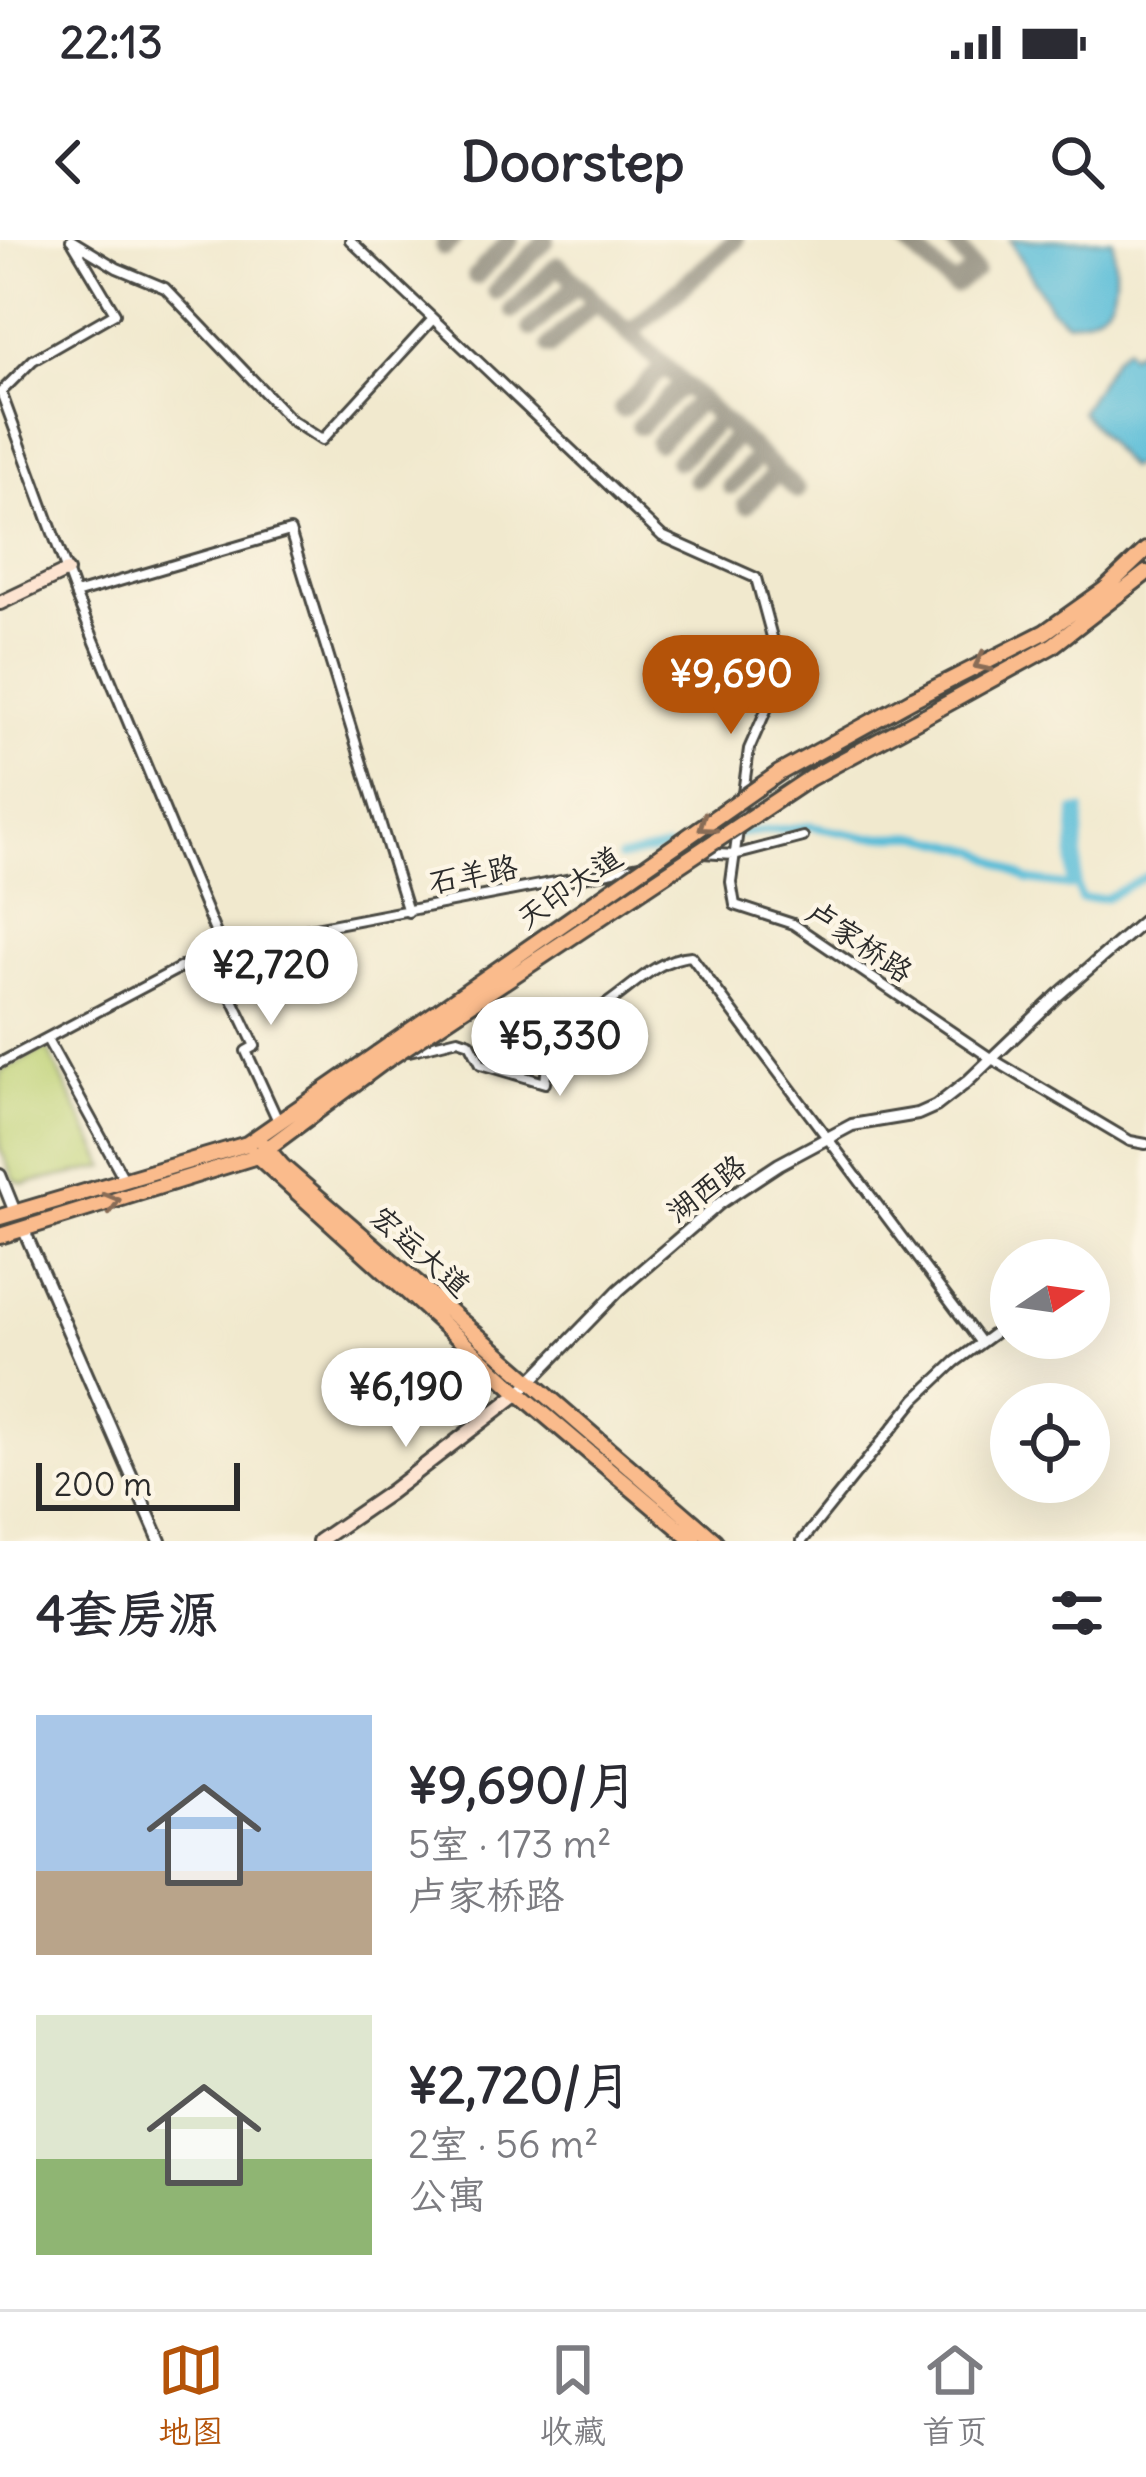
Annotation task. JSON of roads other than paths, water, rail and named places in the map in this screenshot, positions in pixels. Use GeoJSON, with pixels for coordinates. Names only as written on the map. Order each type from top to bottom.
{"type":"FeatureCollection","features":[{"type":"Feature","properties":{"kind":"main road","name":"天印大道"},"geometry":{"type":"LineString","coordinates":[[0,1236],[258,1147],[779,773],[1045,632],[1104,590],[1146,550]]}},
{"type":"Feature","properties":{"kind":"main road"},"geometry":{"type":"LineString","coordinates":[[0,603],[68,571]]}},
{"type":"Feature","properties":{"kind":"main road","name":"天印大道"},"geometry":{"type":"LineString","coordinates":[[7,1214],[258,1147],[280,1124],[810,778],[1052,646],[1146,573]]}},
{"type":"Feature","properties":{"kind":"main road","name":"宏运大道"},"geometry":{"type":"LineString","coordinates":[[258,1147],[694,1541]]}},
{"type":"Feature","properties":{"kind":"main road","name":"宏运大道"},"geometry":{"type":"LineString","coordinates":[[524,1387],[715,1541]]}},
{"type":"Feature","properties":{"kind":"main road","name":"湖西路"},"geometry":{"type":"LineString","coordinates":[[319,1541],[421,1469],[524,1387]]}},
{"type":"Feature","properties":{"kind":"street"},"geometry":{"type":"LineString","coordinates":[[221,946],[75,594],[1,393],[33,360],[115,313],[71,240],[117,268],[165,288],[291,419],[322,440],[434,319]]}},
{"type":"Feature","properties":{"kind":"street","name":"卢家桥路"},"geometry":{"type":"LineString","coordinates":[[350,240],[662,536],[756,578],[782,674],[749,749],[731,882],[735,905],[793,924],[992,1059],[1130,1141],[1146,1144]]}},
{"type":"Feature","properties":{"kind":"street"},"geometry":{"type":"LineString","coordinates":[[75,594],[290,531],[408,912]]}},
{"type":"Feature","properties":{"kind":"street","name":"石羊路"},"geometry":{"type":"LineString","coordinates":[[0,1063],[221,946],[711,851],[734,855],[803,837]]}},
{"type":"Feature","properties":{"kind":"street","name":"湖西路"},"geometry":{"type":"LineString","coordinates":[[524,1387],[619,1290],[720,1203],[827,1137],[873,1118],[918,1114],[936,1106],[1146,919]]}},
{"type":"Feature","properties":{"kind":"street"},"geometry":{"type":"LineString","coordinates":[[210,952],[255,1046],[246,1051],[280,1124]]}},
{"type":"Feature","properties":{"kind":"street"},"geometry":{"type":"LineString","coordinates":[[382,1057],[458,1039],[470,1043],[481,1064],[545,1083],[547,1057],[558,1037],[628,985],[678,957],[691,956],[981,1342]]}},
{"type":"Feature","properties":{"kind":"street"},"geometry":{"type":"LineString","coordinates":[[47,1038],[124,1180]]}},
{"type":"Feature","properties":{"kind":"street"},"geometry":{"type":"LineString","coordinates":[[0,1175],[7,1214]]}},
{"type":"Feature","properties":{"kind":"street"},"geometry":{"type":"LineString","coordinates":[[23,1228],[160,1541]]}},
{"type":"Feature","properties":{"kind":"street"},"geometry":{"type":"LineString","coordinates":[[802,1541],[916,1399],[990,1336]]}},
{"type":"Feature","properties":{"kind":"water"},"geometry":{"type":"Polygon","coordinates":[[[1010,240],[1113,240],[1112,296],[1098,313],[1067,322],[1051,309],[1010,240]]]}},
{"type":"Feature","properties":{"kind":"water"},"geometry":{"type":"Polygon","coordinates":[[[1146,345],[1146,460],[1128,468],[1081,411],[1115,356],[1126,347],[1130,355],[1146,345]]]}},
{"type":"Feature","properties":{"kind":"waterway"},"geometry":{"type":"LineString","coordinates":[[734,834],[809,826],[866,837],[919,836],[980,851],[1028,880],[1070,886],[1074,811],[1082,810],[1077,886],[1081,899],[1106,898],[1146,876]]}},
{"type":"Feature","properties":{"kind":"waterway"},"geometry":{"type":"LineString","coordinates":[[681,845],[714,839]]}},
{"type":"Feature","properties":{"kind":"waterway"},"geometry":{"type":"LineString","coordinates":[[620,858],[667,848]]}}]}
